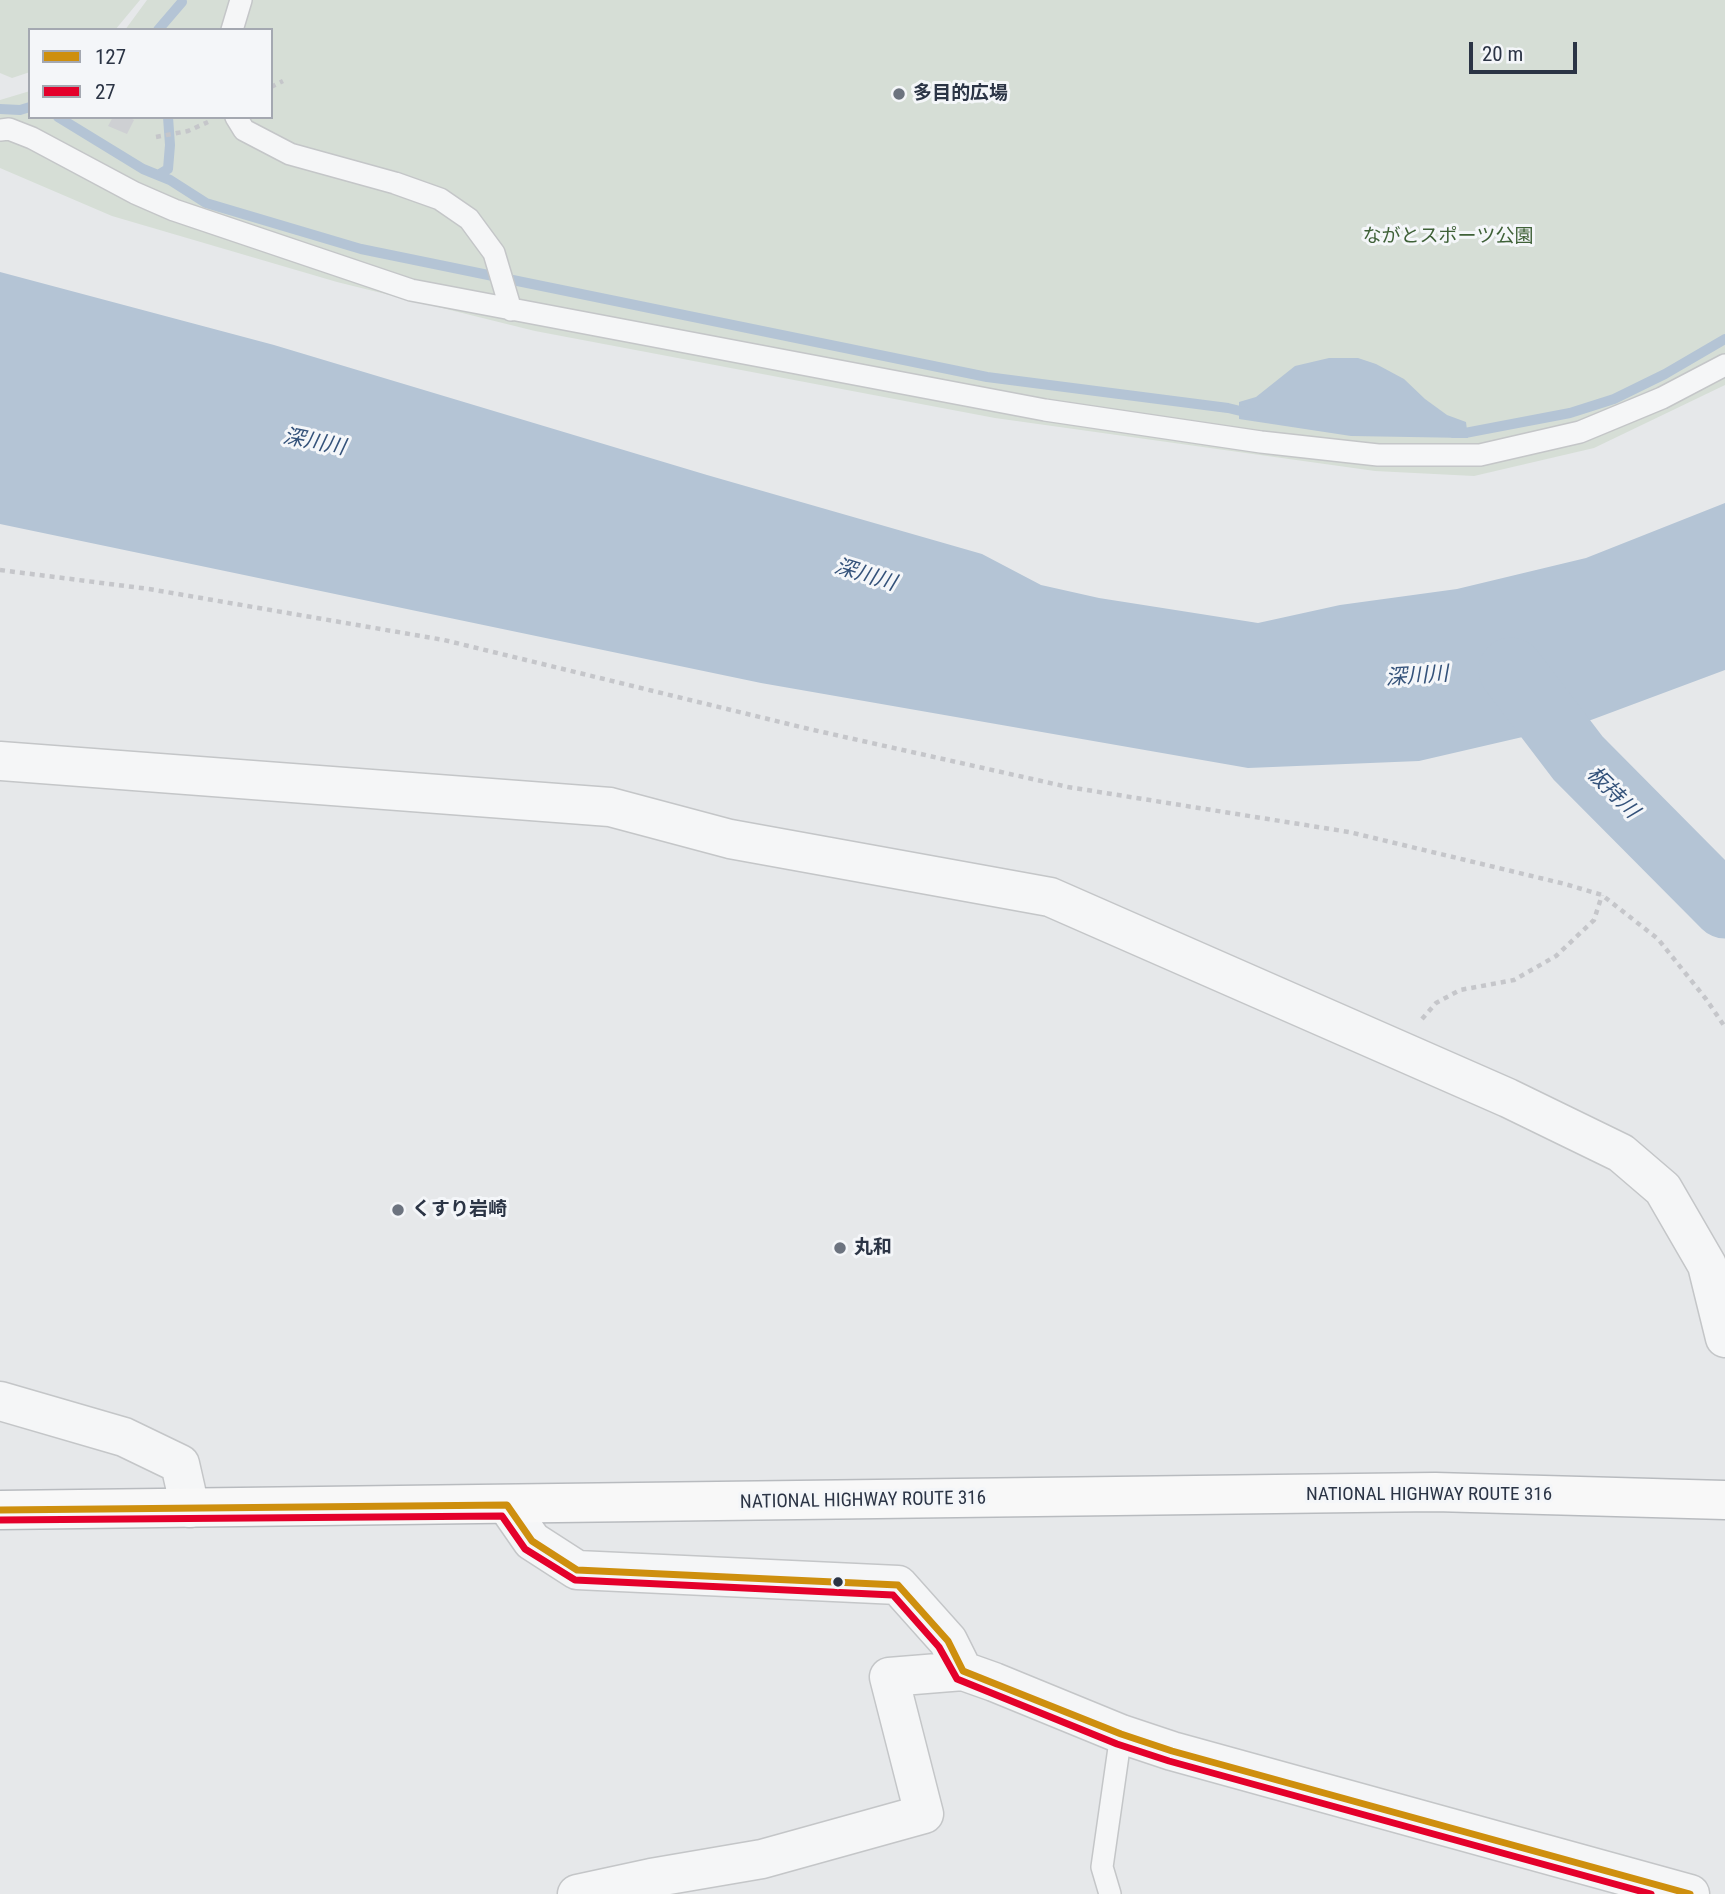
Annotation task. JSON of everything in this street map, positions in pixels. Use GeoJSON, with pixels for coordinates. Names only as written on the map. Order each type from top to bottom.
{"type":"FeatureCollection","features":[{"type":"Feature","properties":{"kind":"highway","name":"NATIONAL HIGHWAY ROUTE 316"},"geometry":{"type":"LineString","coordinates":[[0,1510],[1435,1492],[1725,1500]]}},
{"type":"Feature","properties":{"kind":"street"},"geometry":{"type":"LineString","coordinates":[[0,761],[610,807],[730,839],[1050,897],[1508,1098],[1621,1153],[1663,1189],[1716,1263],[1725,1338]]}},
{"type":"Feature","properties":{"kind":"street"},"geometry":{"type":"LineString","coordinates":[[0,1401],[124,1437],[180,1464],[190,1508]]}},
{"type":"Feature","properties":{"kind":"street"},"geometry":{"type":"LineString","coordinates":[[507,1505],[532,1541],[577,1570],[898,1585],[948,1641],[963,1671]]}},
{"type":"Feature","properties":{"kind":"street"},"geometry":{"type":"LineString","coordinates":[[578,1894],[652,1886],[925,1814],[889,1677],[963,1671],[1121,1734],[1172,1751],[1690,1894]]}},
{"type":"Feature","properties":{"kind":"lane"},"geometry":{"type":"LineString","coordinates":[[233,28],[241,0]]}},
{"type":"Feature","properties":{"kind":"lane"},"geometry":{"type":"LineString","coordinates":[[237,119],[244,130],[290,154],[395,183],[440,199],[469,219],[494,253],[508,299]]}},
{"type":"Feature","properties":{"kind":"lane"},"geometry":{"type":"LineString","coordinates":[[0,130],[9,129],[32,138],[135,193],[214,225],[411,290],[508,299],[1045,410],[1261,442],[1378,455],[1480,455],[1580,432],[1662,398],[1725,365]]}},
{"type":"Feature","properties":{"kind":"lane"},"geometry":{"type":"LineString","coordinates":[[1110,1894],[1102,1867],[1121,1734]]}},
{"type":"Feature","properties":{"kind":"path"},"geometry":{"type":"LineString","coordinates":[[273,86],[283,80]]}},
{"type":"Feature","properties":{"kind":"path"},"geometry":{"type":"LineString","coordinates":[[156,137],[188,131],[214,119]]}},
{"type":"Feature","properties":{"kind":"path"},"geometry":{"type":"LineString","coordinates":[[0,570],[149,589],[444,640],[795,726],[1055,784],[1349,832],[1602,895],[1658,939],[1725,1027]]}},
{"type":"Feature","properties":{"kind":"path"},"geometry":{"type":"LineString","coordinates":[[1390,1046],[1413,1030],[1436,1003],[1460,990],[1514,980],[1556,956],[1594,920],[1602,895]]}},
{"type":"Feature","properties":{"kind":"green space"},"geometry":{"type":"Polygon","coordinates":[[[0,0],[140,0],[117,28],[28,28],[28,73],[12,78],[0,73],[0,0]]]}},
{"type":"Feature","properties":{"kind":"green space","name":"ながとスポーツ公園"},"geometry":{"type":"Polygon","coordinates":[[[147,0],[1725,0],[1725,385],[1594,448],[1474,476],[1375,471],[995,418],[535,331],[337,282],[112,216],[0,168],[0,100],[28,92],[28,119],[273,119],[273,28],[126,28],[147,0]]]}},
{"type":"Feature","properties":{"kind":"water","name":"深川川"},"geometry":{"type":"Polygon","coordinates":[[[0,272],[274,345],[982,554],[1041,585],[1099,598],[1258,623],[1340,605],[1457,589],[1586,558],[1725,503],[1725,670],[1583,723],[1419,761],[1248,768],[761,683],[0,524],[0,272]]]}},
{"type":"Feature","properties":{"kind":"water"},"geometry":{"type":"Polygon","coordinates":[[[1329,358],[1358,358],[1404,379],[1447,415],[1466,422],[1468,438],[1351,436],[1239,419],[1239,402],[1256,397],[1295,366],[1329,358]]]}},
{"type":"Feature","properties":{"kind":"building"},"geometry":{"type":"Polygon","coordinates":[[[112,119],[134,120],[127,134],[108,126],[112,119]]]}},
{"type":"Feature","properties":{"kind":"waterway"},"geometry":{"type":"LineString","coordinates":[[160,28],[182,2]]}},
{"type":"Feature","properties":{"kind":"waterway"},"geometry":{"type":"LineString","coordinates":[[0,109],[28,108]]}},
{"type":"Feature","properties":{"kind":"waterway"},"geometry":{"type":"LineString","coordinates":[[61,119],[143,169],[170,180],[206,203],[361,249],[987,377],[1228,408],[1253,414]]}},
{"type":"Feature","properties":{"kind":"waterway"},"geometry":{"type":"LineString","coordinates":[[158,175],[168,169],[168,119]]}},
{"type":"Feature","properties":{"kind":"waterway"},"geometry":{"type":"LineString","coordinates":[[1453,433],[1570,413],[1614,399],[1665,374],[1725,339]]}},
{"type":"Feature","properties":{"kind":"waterway","name":"板持川"},"geometry":{"type":"LineString","coordinates":[[1511,670],[1578,758],[1725,906]]}},
{"type":"Feature","properties":{"kind":"transit line","name":"127"},"geometry":{"type":"LineString","coordinates":[[0,1510],[507,1505],[532,1541],[577,1570],[898,1585],[948,1641],[963,1671],[1121,1734],[1172,1751],[1690,1894]]}},
{"type":"Feature","properties":{"kind":"transit line","name":"27"},"geometry":{"type":"LineString","coordinates":[[0,1520],[502,1516],[525,1549],[575,1580],[893,1595],[939,1647],[957,1679],[1117,1744],[1169,1761],[1651,1894]]}},
{"type":"Feature","properties":{"kind":"place","name":"多目的広場"},"geometry":{"type":"Point","coordinates":[899,94]}},
{"type":"Feature","properties":{"kind":"place","name":"くすり岩崎"},"geometry":{"type":"Point","coordinates":[398,1210]}},
{"type":"Feature","properties":{"kind":"place","name":"丸和"},"geometry":{"type":"Point","coordinates":[840,1248]}}]}
